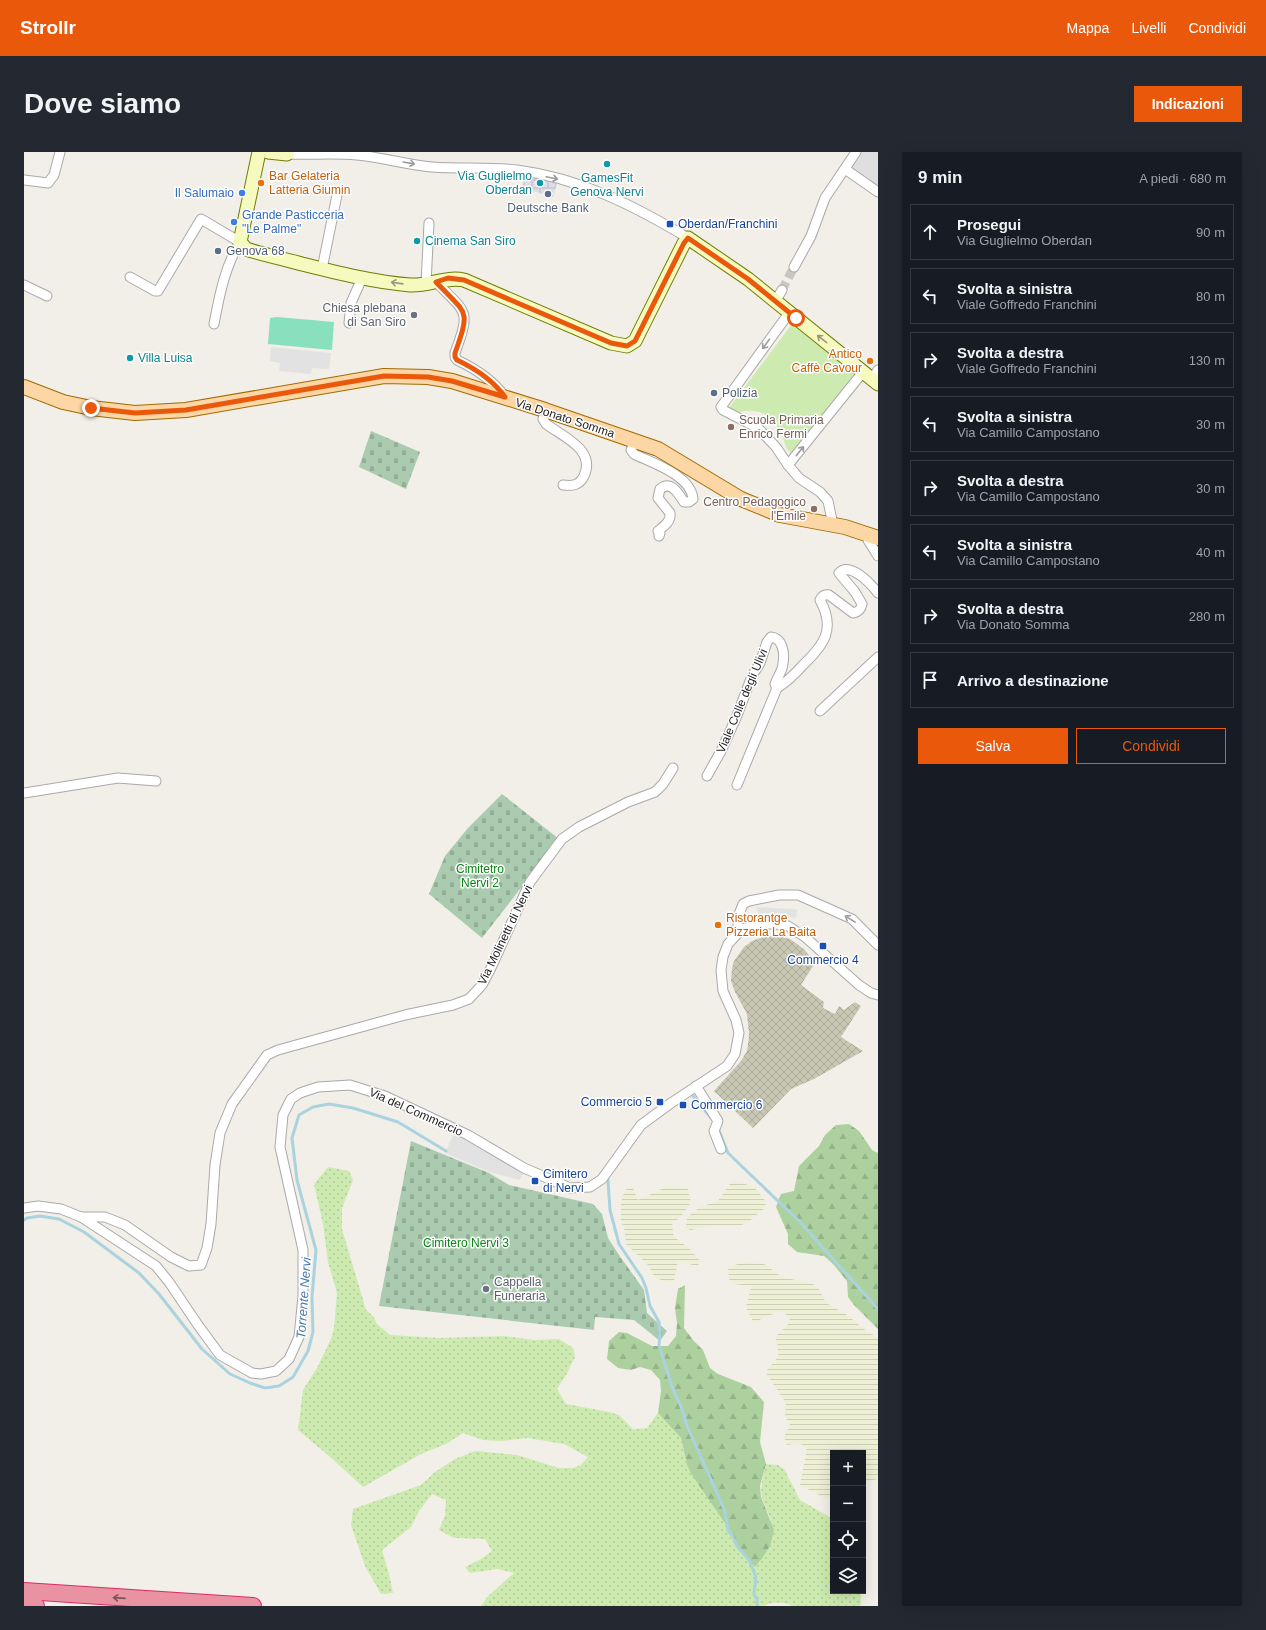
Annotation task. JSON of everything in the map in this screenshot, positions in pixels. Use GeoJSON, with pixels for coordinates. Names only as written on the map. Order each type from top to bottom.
{"type":"FeatureCollection","features":[{"type":"Feature","properties":{"kind":"highway"},"geometry":{"type":"LineString","coordinates":[[24,1591],[157,1601],[252,1606]]}},
{"type":"Feature","properties":{"kind":"highway"},"geometry":{"type":"LineString","coordinates":[[24,1605],[36,1606]]}},
{"type":"Feature","properties":{"kind":"main road","name":"Via Donato Somma"},"geometry":{"type":"LineString","coordinates":[[24,387],[63,402],[91,408],[135,413],[186,410],[390,376],[428,377],[452,381],[545,410],[666,453],[741,499],[780,515],[833,525],[872,536]]}},
{"type":"Feature","properties":{"kind":"street"},"geometry":{"type":"LineString","coordinates":[[24,180],[48,184],[54,175],[60,152]]}},
{"type":"Feature","properties":{"kind":"street"},"geometry":{"type":"LineString","coordinates":[[794,267],[811,236],[825,198],[856,152]]}},
{"type":"Feature","properties":{"kind":"street"},"geometry":{"type":"LineString","coordinates":[[214,324],[232,257],[240,242],[262,154],[384,155],[432,167],[473,167],[517,170],[578,183],[616,199],[653,218],[688,238],[748,279],[778,296],[789,313],[873,376],[788,465]]}},
{"type":"Feature","properties":{"kind":"street"},"geometry":{"type":"LineString","coordinates":[[845,169],[878,192]]}},
{"type":"Feature","properties":{"kind":"street"},"geometry":{"type":"LineString","coordinates":[[322,269],[337,195]]}},
{"type":"Feature","properties":{"kind":"street"},"geometry":{"type":"LineString","coordinates":[[130,277],[154,291],[158,291],[201,219],[240,242],[246,249],[322,269],[362,278],[411,285],[431,283],[448,278],[464,280],[611,343],[627,346],[635,341],[684,243],[688,238]]}},
{"type":"Feature","properties":{"kind":"street"},"geometry":{"type":"LineString","coordinates":[[429,223],[431,283],[462,308],[465,315],[464,329],[455,353],[455,357],[457,360],[484,375],[500,390],[505,397]]}},
{"type":"Feature","properties":{"kind":"street"},"geometry":{"type":"LineString","coordinates":[[349,323],[351,303],[362,278]]}},
{"type":"Feature","properties":{"kind":"street"},"geometry":{"type":"LineString","coordinates":[[24,285],[47,296]]}},
{"type":"Feature","properties":{"kind":"street"},"geometry":{"type":"LineString","coordinates":[[789,313],[721,407],[723,410],[758,428],[776,447],[799,478],[820,492],[828,501],[833,525]]}},
{"type":"Feature","properties":{"kind":"street"},"geometry":{"type":"LineString","coordinates":[[545,410],[543,418],[546,424],[582,450],[587,460],[584,476],[579,483],[571,486],[563,485]]}},
{"type":"Feature","properties":{"kind":"street"},"geometry":{"type":"LineString","coordinates":[[635,441],[631,450],[634,454],[681,478],[692,492],[693,499],[689,502],[684,502],[674,488],[664,486],[660,489],[658,498],[671,516],[667,523],[658,531],[660,533],[659,536]]}},
{"type":"Feature","properties":{"kind":"street"},"geometry":{"type":"LineString","coordinates":[[872,536],[868,540],[878,556]]}},
{"type":"Feature","properties":{"kind":"street","name":"Viale Colle degli Ulivi"},"geometry":{"type":"LineString","coordinates":[[737,785],[777,688],[785,683],[818,651],[826,637],[828,622],[820,600],[822,597],[825,594],[829,595],[852,613],[858,612],[861,608],[862,604],[855,592],[839,573],[842,570],[848,569],[862,576],[878,592]]}},
{"type":"Feature","properties":{"kind":"street","name":"Viale Colle degli Ulivi"},"geometry":{"type":"LineString","coordinates":[[707,776],[721,751],[736,718],[752,676],[760,663],[771,637],[776,637],[781,642],[783,663],[775,684],[777,688]]}},
{"type":"Feature","properties":{"kind":"street"},"geometry":{"type":"LineString","coordinates":[[820,712],[878,657]]}},
{"type":"Feature","properties":{"kind":"street","name":"Via Molinetti di Nervi"},"geometry":{"type":"LineString","coordinates":[[81,1217],[105,1217],[125,1225],[171,1257],[190,1266],[201,1265],[211,1224],[215,1165],[220,1132],[232,1104],[267,1055],[278,1050],[405,1015],[453,1005],[469,999],[482,985],[490,970],[530,882],[562,839],[579,827],[628,802],[655,792],[663,784],[673,768]]}},
{"type":"Feature","properties":{"kind":"street"},"geometry":{"type":"LineString","coordinates":[[24,793],[118,778],[156,781]]}},
{"type":"Feature","properties":{"kind":"street"},"geometry":{"type":"LineString","coordinates":[[738,933],[738,918],[743,904],[749,901],[779,895],[798,896],[852,919],[878,946]]}},
{"type":"Feature","properties":{"kind":"street","name":"Via del Commercio"},"geometry":{"type":"LineString","coordinates":[[24,1208],[38,1206],[61,1209],[81,1217],[156,1266],[169,1282],[220,1355],[252,1373],[261,1374],[276,1371],[290,1359],[299,1337],[303,1296],[303,1250],[280,1148],[282,1115],[291,1099],[300,1093],[318,1087],[350,1085],[385,1096],[468,1135],[524,1168],[570,1188],[590,1187],[602,1179],[641,1125],[726,1066],[735,1054],[739,1034],[736,1020],[724,996],[721,970],[725,950],[728,944],[738,933],[748,927],[760,925],[776,924],[788,926],[805,937],[859,985],[871,993],[878,995]]}},
{"type":"Feature","properties":{"kind":"street"},"geometry":{"type":"LineString","coordinates":[[696,1087],[718,1121],[714,1131],[721,1149]]}},
{"type":"Feature","properties":{"kind":"shaded area"},"geometry":{"type":"Polygon","coordinates":[[[860,152],[878,152],[878,188],[850,169],[860,152]]]}},
{"type":"Feature","properties":{"kind":"shaded area","name":"Via Guglielmo Oberdan"},"geometry":{"type":"Polygon","coordinates":[[[525,169],[559,177],[553,197],[522,188],[525,169]]]}},
{"type":"Feature","properties":{"kind":"shaded area"},"geometry":{"type":"Polygon","coordinates":[[[271,347],[331,353],[329,369],[312,368],[311,374],[279,371],[280,363],[270,361],[271,347]]]}},
{"type":"Feature","properties":{"kind":"shaded area"},"geometry":{"type":"Polygon","coordinates":[[[756,907],[797,910],[796,918],[777,915],[760,915],[756,907]]]}},
{"type":"Feature","properties":{"kind":"shaded area"},"geometry":{"type":"Polygon","coordinates":[[[766,936],[779,936],[790,939],[804,949],[815,963],[801,985],[824,1002],[823,1008],[835,1014],[839,1006],[844,1010],[855,1002],[861,1006],[841,1037],[863,1051],[814,1079],[791,1089],[753,1128],[714,1091],[741,1061],[747,1051],[749,1034],[747,1014],[731,981],[734,961],[744,947],[752,941],[766,936]]]}},
{"type":"Feature","properties":{"kind":"shaded area"},"geometry":{"type":"Polygon","coordinates":[[[453,1135],[494,1151],[525,1172],[519,1180],[490,1172],[445,1153],[453,1135]]]}},
{"type":"Feature","properties":{"kind":"shaded area"},"geometry":{"type":"Polygon","coordinates":[[[732,1181],[754,1187],[764,1199],[766,1207],[747,1223],[741,1225],[719,1225],[690,1230],[686,1227],[687,1218],[691,1214],[700,1207],[718,1201],[732,1181]]]}},
{"type":"Feature","properties":{"kind":"shaded area"},"geometry":{"type":"Polygon","coordinates":[[[632,1186],[638,1200],[668,1186],[688,1189],[691,1202],[680,1218],[672,1223],[673,1232],[674,1237],[689,1248],[701,1262],[697,1266],[678,1261],[674,1281],[666,1282],[654,1277],[649,1266],[626,1244],[625,1231],[621,1221],[621,1205],[623,1195],[627,1188],[632,1186]]]}},
{"type":"Feature","properties":{"kind":"shaded area"},"geometry":{"type":"Polygon","coordinates":[[[745,1262],[764,1264],[782,1277],[813,1284],[819,1289],[826,1303],[846,1314],[878,1338],[878,1479],[866,1481],[866,1450],[830,1450],[830,1497],[827,1499],[800,1485],[807,1450],[803,1445],[798,1443],[787,1445],[784,1437],[790,1425],[785,1416],[786,1403],[767,1375],[767,1370],[778,1357],[778,1345],[775,1342],[778,1334],[787,1326],[790,1318],[782,1311],[754,1323],[746,1308],[751,1286],[734,1284],[729,1279],[728,1267],[745,1262]]]}},
{"type":"Feature","properties":{"kind":"green space"},"geometry":{"type":"Polygon","coordinates":[[[277,317],[334,322],[332,350],[268,344],[270,318],[277,317]]]}},
{"type":"Feature","properties":{"kind":"green space"},"geometry":{"type":"Polygon","coordinates":[[[792,324],[855,373],[792,454],[780,431],[770,419],[762,413],[753,411],[734,412],[729,408],[792,324]]]}},
{"type":"Feature","properties":{"kind":"green space"},"geometry":{"type":"Polygon","coordinates":[[[371,431],[420,452],[406,489],[359,467],[371,431]]]}},
{"type":"Feature","properties":{"kind":"green space","name":"Cimitetro Nervi 2"},"geometry":{"type":"Polygon","coordinates":[[[502,794],[559,839],[482,938],[429,894],[445,856],[468,828],[502,794]]]}},
{"type":"Feature","properties":{"kind":"green space"},"geometry":{"type":"Polygon","coordinates":[[[849,1124],[859,1131],[872,1150],[878,1153],[878,1329],[848,1297],[847,1281],[833,1264],[824,1256],[797,1252],[788,1244],[788,1234],[776,1207],[781,1194],[794,1191],[799,1166],[819,1146],[825,1135],[836,1125],[849,1124]]]}},
{"type":"Feature","properties":{"kind":"green space","name":"Cimitero Nervi 3"},"geometry":{"type":"Polygon","coordinates":[[[411,1141],[489,1173],[509,1185],[593,1204],[602,1214],[608,1238],[644,1290],[647,1313],[667,1331],[660,1341],[634,1320],[595,1317],[594,1330],[379,1306],[411,1141]]]}},
{"type":"Feature","properties":{"kind":"green space"},"geometry":{"type":"Polygon","coordinates":[[[328,1167],[349,1171],[353,1180],[342,1208],[342,1229],[366,1310],[373,1316],[377,1324],[390,1335],[439,1338],[504,1336],[534,1340],[559,1339],[573,1348],[575,1357],[557,1389],[566,1404],[619,1415],[633,1429],[647,1428],[658,1413],[681,1438],[687,1465],[731,1532],[737,1548],[771,1520],[762,1498],[761,1487],[766,1464],[778,1465],[784,1469],[800,1500],[830,1517],[830,1594],[861,1594],[860,1606],[792,1606],[785,1603],[778,1603],[764,1606],[481,1606],[487,1597],[514,1573],[497,1569],[470,1573],[465,1567],[481,1559],[492,1551],[485,1539],[454,1538],[439,1530],[445,1515],[446,1500],[432,1494],[419,1511],[411,1527],[382,1550],[393,1593],[381,1594],[365,1566],[351,1525],[353,1509],[421,1485],[435,1472],[455,1459],[475,1451],[517,1455],[559,1468],[573,1468],[581,1465],[588,1457],[564,1444],[528,1438],[502,1441],[483,1440],[463,1433],[446,1444],[421,1454],[363,1487],[298,1430],[303,1390],[317,1368],[331,1339],[334,1328],[337,1293],[328,1262],[323,1224],[314,1184],[328,1167]]]}},
{"type":"Feature","properties":{"kind":"green space"},"geometry":{"type":"Polygon","coordinates":[[[685,1285],[684,1328],[703,1350],[710,1368],[718,1374],[751,1387],[764,1402],[760,1442],[766,1464],[760,1486],[761,1497],[774,1530],[770,1546],[755,1567],[737,1548],[731,1532],[692,1475],[687,1465],[681,1438],[658,1413],[661,1391],[660,1380],[651,1370],[640,1367],[631,1370],[618,1368],[607,1359],[609,1341],[619,1332],[627,1333],[652,1346],[668,1346],[676,1336],[677,1323],[675,1308],[678,1289],[685,1285]]]}},
{"type":"Feature","properties":{"kind":"waterway"},"geometry":{"type":"LineString","coordinates":[[693,1096],[711,1118]]}},
{"type":"Feature","properties":{"kind":"waterway","name":"Torrente Nervi"},"geometry":{"type":"LineString","coordinates":[[24,1220],[27,1218],[40,1216],[59,1219],[84,1232],[139,1273],[159,1294],[202,1349],[230,1374],[265,1388],[279,1386],[293,1377],[308,1351],[313,1332],[312,1297],[316,1250],[297,1180],[292,1138],[299,1115],[313,1107],[329,1104],[353,1108],[398,1122],[446,1151]]}},
{"type":"Feature","properties":{"kind":"waterway"},"geometry":{"type":"LineString","coordinates":[[718,1128],[728,1153],[799,1221],[878,1309]]}},
{"type":"Feature","properties":{"kind":"waterway"},"geometry":{"type":"LineString","coordinates":[[608,1180],[610,1210],[619,1244],[642,1278],[650,1306],[659,1322],[659,1345],[672,1387],[682,1409],[687,1426],[725,1511],[728,1531],[732,1535],[737,1546],[749,1560],[756,1577],[754,1594],[757,1599],[757,1606]]}},
{"type":"Feature","properties":{"kind":"tunnel"},"geometry":{"type":"LineString","coordinates":[[782,290],[794,267]]}},
{"type":"Feature","properties":{"kind":"place","name":"GamesFit Genova Nervi"},"geometry":{"type":"Point","coordinates":[607,164]}},
{"type":"Feature","properties":{"kind":"place","name":"Bar Gelateria Latteria Giumin"},"geometry":{"type":"Point","coordinates":[261,183]}},
{"type":"Feature","properties":{"kind":"place","name":"Via Guglielmo Oberdan"},"geometry":{"type":"Point","coordinates":[540,183]}},
{"type":"Feature","properties":{"kind":"place","name":"Il Salumaio"},"geometry":{"type":"Point","coordinates":[242,193]}},
{"type":"Feature","properties":{"kind":"place","name":"Deutsche Bank"},"geometry":{"type":"Point","coordinates":[548,194]}},
{"type":"Feature","properties":{"kind":"place","name":"Grande Pasticceria \"Le Palme\""},"geometry":{"type":"Point","coordinates":[234,222]}},
{"type":"Feature","properties":{"kind":"place","name":"Oberdan/Franchini"},"geometry":{"type":"Point","coordinates":[670,224]}},
{"type":"Feature","properties":{"kind":"place","name":"Cinema San Siro"},"geometry":{"type":"Point","coordinates":[417,241]}},
{"type":"Feature","properties":{"kind":"place","name":"Genova 68"},"geometry":{"type":"Point","coordinates":[218,251]}},
{"type":"Feature","properties":{"kind":"place","name":"Chiesa plebana di San Siro"},"geometry":{"type":"Point","coordinates":[414,315]}},
{"type":"Feature","properties":{"kind":"place","name":"Villa Luisa"},"geometry":{"type":"Point","coordinates":[130,358]}},
{"type":"Feature","properties":{"kind":"place","name":"Antico Caffè Cavour"},"geometry":{"type":"Point","coordinates":[870,361]}},
{"type":"Feature","properties":{"kind":"place","name":"Polizia"},"geometry":{"type":"Point","coordinates":[714,393]}},
{"type":"Feature","properties":{"kind":"place","name":"Scuola Primaria Enrico Fermi"},"geometry":{"type":"Point","coordinates":[731,427]}},
{"type":"Feature","properties":{"kind":"place","name":"Centro Pedagogico l'Emile"},"geometry":{"type":"Point","coordinates":[814,509]}},
{"type":"Feature","properties":{"kind":"place","name":"Ristorantge Pizzeria La Baita"},"geometry":{"type":"Point","coordinates":[718,925]}},
{"type":"Feature","properties":{"kind":"place","name":"Commercio 4"},"geometry":{"type":"Point","coordinates":[823,946]}},
{"type":"Feature","properties":{"kind":"place","name":"Commercio 5"},"geometry":{"type":"Point","coordinates":[660,1102]}},
{"type":"Feature","properties":{"kind":"place","name":"Commercio 6"},"geometry":{"type":"Point","coordinates":[683,1105]}},
{"type":"Feature","properties":{"kind":"place","name":"Cimitero di Nervi"},"geometry":{"type":"Point","coordinates":[535,1181]}},
{"type":"Feature","properties":{"kind":"place","name":"Cappella Funeraria"},"geometry":{"type":"Point","coordinates":[486,1289]}},
{"type":"Feature","properties":{"kind":"route"},"geometry":{"type":"LineString","coordinates":[[91,408],[135,413],[163,413],[384,376],[428,377],[452,381],[505,397],[500,390],[484,375],[457,360],[455,357],[455,353],[464,329],[465,315],[462,308],[436,282],[448,278],[464,280],[611,343],[620,346],[627,346],[635,341],[684,243],[688,238],[748,279],[796,318]]}}]}
